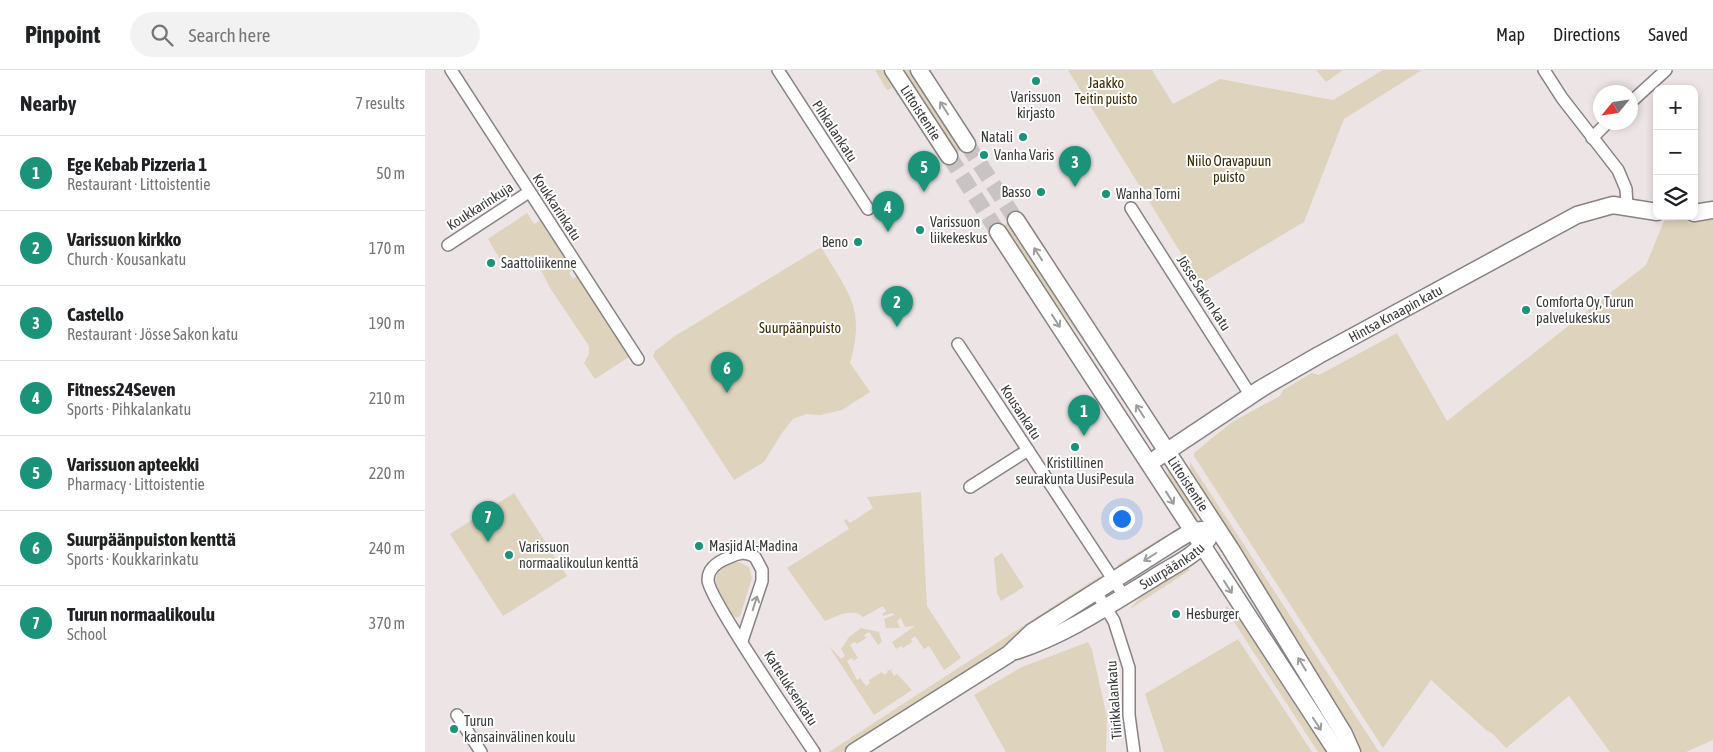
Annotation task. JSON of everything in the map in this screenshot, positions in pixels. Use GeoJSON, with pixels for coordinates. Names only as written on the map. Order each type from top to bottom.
{"type":"FeatureCollection","features":[{"type":"Feature","properties":{"kind":"main road","name":"Littoistentie"},"geometry":{"type":"LineString","coordinates":[[893,70],[949,156]]}},
{"type":"Feature","properties":{"kind":"main road","name":"Littoistentie"},"geometry":{"type":"LineString","coordinates":[[919,70],[967,144]]}},
{"type":"Feature","properties":{"kind":"main road","name":"Hintsa Knaapin katu"},"geometry":{"type":"LineString","coordinates":[[1149,464],[1251,396],[1321,354],[1577,215],[1602,206],[1627,206],[1653,211]]}},
{"type":"Feature","properties":{"kind":"main road"},"geometry":{"type":"LineString","coordinates":[[1698,212],[1713,210]]}},
{"type":"Feature","properties":{"kind":"main road","name":"Littoistentie"},"geometry":{"type":"LineString","coordinates":[[1017,220],[1284,634],[1344,734],[1352,752]]}},
{"type":"Feature","properties":{"kind":"main road","name":"Littoistentie"},"geometry":{"type":"LineString","coordinates":[[998,232],[1337,752]]}},
{"type":"Feature","properties":{"kind":"main road","name":"Suurpäänkatu"},"geometry":{"type":"LineString","coordinates":[[854,752],[1009,654],[1033,632],[1192,531],[1217,528]]}},
{"type":"Feature","properties":{"kind":"main road","name":"Suurpäänkatu"},"geometry":{"type":"LineString","coordinates":[[1009,654],[1042,641],[1106,607],[1202,547],[1217,528]]}},
{"type":"Feature","properties":{"kind":"street","name":"Koukkarinkatu"},"geometry":{"type":"LineString","coordinates":[[451,70],[638,359]]}},
{"type":"Feature","properties":{"kind":"street","name":"Pihkalankatu"},"geometry":{"type":"LineString","coordinates":[[777,70],[868,209]]}},
{"type":"Feature","properties":{"kind":"street"},"geometry":{"type":"LineString","coordinates":[[1544,70],[1623,178],[1627,206]]}},
{"type":"Feature","properties":{"kind":"street"},"geometry":{"type":"LineString","coordinates":[[1638,96],[1666,70]]}},
{"type":"Feature","properties":{"kind":"street"},"geometry":{"type":"LineString","coordinates":[[1592,138],[1600,130]]}},
{"type":"Feature","properties":{"kind":"street","name":"Koukkarinkuja"},"geometry":{"type":"LineString","coordinates":[[448,244],[529,192]]}},
{"type":"Feature","properties":{"kind":"street","name":"Jösse Sakon katu"},"geometry":{"type":"LineString","coordinates":[[1131,208],[1251,396]]}},
{"type":"Feature","properties":{"kind":"street","name":"Kousankatu"},"geometry":{"type":"LineString","coordinates":[[959,344],[1124,596]]}},
{"type":"Feature","properties":{"kind":"street"},"geometry":{"type":"LineString","coordinates":[[970,487],[1028,450]]}},
{"type":"Feature","properties":{"kind":"street","name":"Katteluksenkatu"},"geometry":{"type":"LineString","coordinates":[[742,641],[762,575],[755,557],[742,553],[716,564],[711,570],[708,581],[710,592],[814,752]]}},
{"type":"Feature","properties":{"kind":"street","name":"Tiirikkalankatu"},"geometry":{"type":"LineString","coordinates":[[1096,592],[1114,622],[1129,668],[1129,714],[1134,752]]}},
{"type":"Feature","properties":{"kind":"street"},"geometry":{"type":"LineString","coordinates":[[457,715],[481,752]]}},
{"type":"Feature","properties":{"kind":"green space"},"geometry":{"type":"Polygon","coordinates":[[[875,70],[883,70],[892,88],[887,90],[875,70]]]}},
{"type":"Feature","properties":{"kind":"green space"},"geometry":{"type":"Polygon","coordinates":[[[902,70],[911,70],[962,149],[956,153],[902,70]]]}},
{"type":"Feature","properties":{"kind":"green space","name":"Niilo Oravapuun puisto"},"geometry":{"type":"Polygon","coordinates":[[[1068,70],[1152,70],[1173,104],[1220,79],[1333,100],[1383,70],[1422,70],[1344,119],[1304,222],[1200,284],[1068,70]]]}},
{"type":"Feature","properties":{"kind":"green space"},"geometry":{"type":"Polygon","coordinates":[[[1316,70],[1343,70],[1326,82],[1316,70]]]}},
{"type":"Feature","properties":{"kind":"green space"},"geometry":{"type":"Polygon","coordinates":[[[527,213],[534,224],[541,220],[573,269],[569,273],[573,279],[577,276],[629,357],[595,379],[584,363],[589,354],[589,346],[550,288],[538,264],[531,256],[501,261],[488,239],[527,213]]]}},
{"type":"Feature","properties":{"kind":"green space"},"geometry":{"type":"Polygon","coordinates":[[[1713,218],[1713,740],[1686,752],[1610,752],[1569,696],[1506,748],[1493,734],[1486,730],[1431,680],[1383,748],[1194,456],[1194,453],[1232,422],[1280,396],[1283,390],[1312,373],[1319,375],[1397,333],[1447,421],[1646,265],[1664,221],[1713,218]]]}},
{"type":"Feature","properties":{"kind":"green space"},"geometry":{"type":"Polygon","coordinates":[[[1009,222],[1149,439],[1080,336],[1044,289],[1003,226],[1009,222]]]}},
{"type":"Feature","properties":{"kind":"green space","name":"Suurpäänpuisto"},"geometry":{"type":"Polygon","coordinates":[[[821,247],[852,301],[856,328],[850,363],[870,392],[842,410],[820,415],[807,414],[793,419],[764,462],[734,480],[653,356],[655,351],[675,336],[821,247]]]}},
{"type":"Feature","properties":{"kind":"green space"},"geometry":{"type":"Polygon","coordinates":[[[1190,462],[1379,752],[1361,752],[1291,631],[1190,475],[1190,462]]]}},
{"type":"Feature","properties":{"kind":"green space"},"geometry":{"type":"Polygon","coordinates":[[[1167,466],[1176,476],[1186,493],[1195,511],[1198,525],[1169,480],[1167,466]]]}},
{"type":"Feature","properties":{"kind":"green space"},"geometry":{"type":"Polygon","coordinates":[[[921,492],[927,606],[961,658],[944,670],[929,646],[924,649],[915,636],[911,639],[912,642],[903,648],[901,646],[896,649],[892,642],[915,626],[905,627],[901,618],[897,621],[900,628],[886,628],[884,619],[894,615],[893,613],[883,616],[882,614],[886,611],[883,606],[863,617],[859,614],[850,613],[825,621],[787,568],[849,529],[844,521],[846,519],[850,523],[873,508],[867,497],[921,492]]]}},
{"type":"Feature","properties":{"kind":"green space","name":"Varissuon normaalikoulun kenttä"},"geometry":{"type":"Polygon","coordinates":[[[514,493],[567,576],[503,616],[450,534],[514,493]]]}},
{"type":"Feature","properties":{"kind":"green space"},"geometry":{"type":"Polygon","coordinates":[[[1166,535],[1167,539],[1164,541],[1118,567],[1117,565],[1166,535]]]}},
{"type":"Feature","properties":{"kind":"green space"},"geometry":{"type":"Polygon","coordinates":[[[1002,553],[1024,587],[1001,601],[997,593],[994,558],[1002,553]]]}},
{"type":"Feature","properties":{"kind":"green space"},"geometry":{"type":"Polygon","coordinates":[[[739,562],[749,567],[752,578],[740,616],[736,618],[723,603],[716,586],[716,577],[720,570],[727,565],[739,562]]]}},
{"type":"Feature","properties":{"kind":"green space"},"geometry":{"type":"Polygon","coordinates":[[[1188,568],[1190,570],[1130,609],[1144,593],[1188,568]]]}},
{"type":"Feature","properties":{"kind":"green space"},"geometry":{"type":"Polygon","coordinates":[[[1100,576],[1099,582],[1094,588],[842,752],[829,752],[1100,576]]]}},
{"type":"Feature","properties":{"kind":"green space"},"geometry":{"type":"Polygon","coordinates":[[[1227,606],[1255,638],[1328,752],[1318,752],[1225,608],[1227,606]]]}},
{"type":"Feature","properties":{"kind":"green space"},"geometry":{"type":"Polygon","coordinates":[[[861,628],[879,632],[882,642],[878,645],[869,632],[864,635],[866,638],[857,644],[855,642],[850,645],[858,658],[854,661],[852,658],[847,661],[857,680],[860,678],[866,686],[870,683],[869,680],[882,672],[884,675],[888,672],[887,668],[889,671],[894,668],[891,671],[894,676],[897,674],[912,690],[874,715],[828,645],[841,659],[845,656],[841,649],[849,637],[861,628]]]}},
{"type":"Feature","properties":{"kind":"green space"},"geometry":{"type":"Polygon","coordinates":[[[1238,639],[1312,752],[1164,752],[1145,694],[1238,639]]]}},
{"type":"Feature","properties":{"kind":"green space"},"geometry":{"type":"Polygon","coordinates":[[[1088,642],[1092,650],[1107,717],[1106,752],[1006,752],[974,695],[1022,667],[1088,642]]]}},
{"type":"Feature","properties":{"kind":"tunnel"},"geometry":{"type":"LineString","coordinates":[[967,144],[1016,220]]}},
{"type":"Feature","properties":{"kind":"tunnel"},"geometry":{"type":"LineString","coordinates":[[949,156],[998,232]]}},
{"type":"Feature","properties":{"kind":"place","name":"Varissuon kirjasto"},"geometry":{"type":"Point","coordinates":[1036,81]}},
{"type":"Feature","properties":{"kind":"place","name":"Natali"},"geometry":{"type":"Point","coordinates":[1023,137]}},
{"type":"Feature","properties":{"kind":"place","name":"Vanha Varis"},"geometry":{"type":"Point","coordinates":[984,155]}},
{"type":"Feature","properties":{"kind":"place","name":"Castello"},"geometry":{"type":"Point","coordinates":[1075,187]}},
{"type":"Feature","properties":{"kind":"place","name":"Varissuon apteekki"},"geometry":{"type":"Point","coordinates":[924,192]}},
{"type":"Feature","properties":{"kind":"place","name":"Basso"},"geometry":{"type":"Point","coordinates":[1041,192]}},
{"type":"Feature","properties":{"kind":"place","name":"Wanha Torni"},"geometry":{"type":"Point","coordinates":[1106,194]}},
{"type":"Feature","properties":{"kind":"place","name":"Varissuon liikekeskus"},"geometry":{"type":"Point","coordinates":[920,230]}},
{"type":"Feature","properties":{"kind":"place","name":"Fitness24Seven"},"geometry":{"type":"Point","coordinates":[888,232]}},
{"type":"Feature","properties":{"kind":"place","name":"Beno"},"geometry":{"type":"Point","coordinates":[858,242]}},
{"type":"Feature","properties":{"kind":"place","name":"Saattoliikenne"},"geometry":{"type":"Point","coordinates":[491,263]}},
{"type":"Feature","properties":{"kind":"place","name":"Comforta Oy, Turun palvelukeskus"},"geometry":{"type":"Point","coordinates":[1526,310]}},
{"type":"Feature","properties":{"kind":"place","name":"Varissuon kirkko"},"geometry":{"type":"Point","coordinates":[897,327]}},
{"type":"Feature","properties":{"kind":"place","name":"Suurpäänpuiston kenttä"},"geometry":{"type":"Point","coordinates":[727,393]}},
{"type":"Feature","properties":{"kind":"place","name":"Ege Kebab Pizzeria 1"},"geometry":{"type":"Point","coordinates":[1084,436]}},
{"type":"Feature","properties":{"kind":"place","name":"Kristillinen seurakunta UusiPesula"},"geometry":{"type":"Point","coordinates":[1075,447]}},
{"type":"Feature","properties":{"kind":"place","name":"Turun normaalikoulu"},"geometry":{"type":"Point","coordinates":[488,542]}},
{"type":"Feature","properties":{"kind":"place","name":"Masjid Al-Madina"},"geometry":{"type":"Point","coordinates":[699,546]}},
{"type":"Feature","properties":{"kind":"place","name":"Varissuon normaalikoulun kenttä"},"geometry":{"type":"Point","coordinates":[509,555]}},
{"type":"Feature","properties":{"kind":"place","name":"Hesburger"},"geometry":{"type":"Point","coordinates":[1176,614]}},
{"type":"Feature","properties":{"kind":"place","name":"Turun kansainvälinen koulu"},"geometry":{"type":"Point","coordinates":[454,729]}},
{"type":"Feature","properties":{"kind":"park label","name":"Jaakko Teitin puisto"},"geometry":{"type":"Point","coordinates":[1106,92]}}]}
